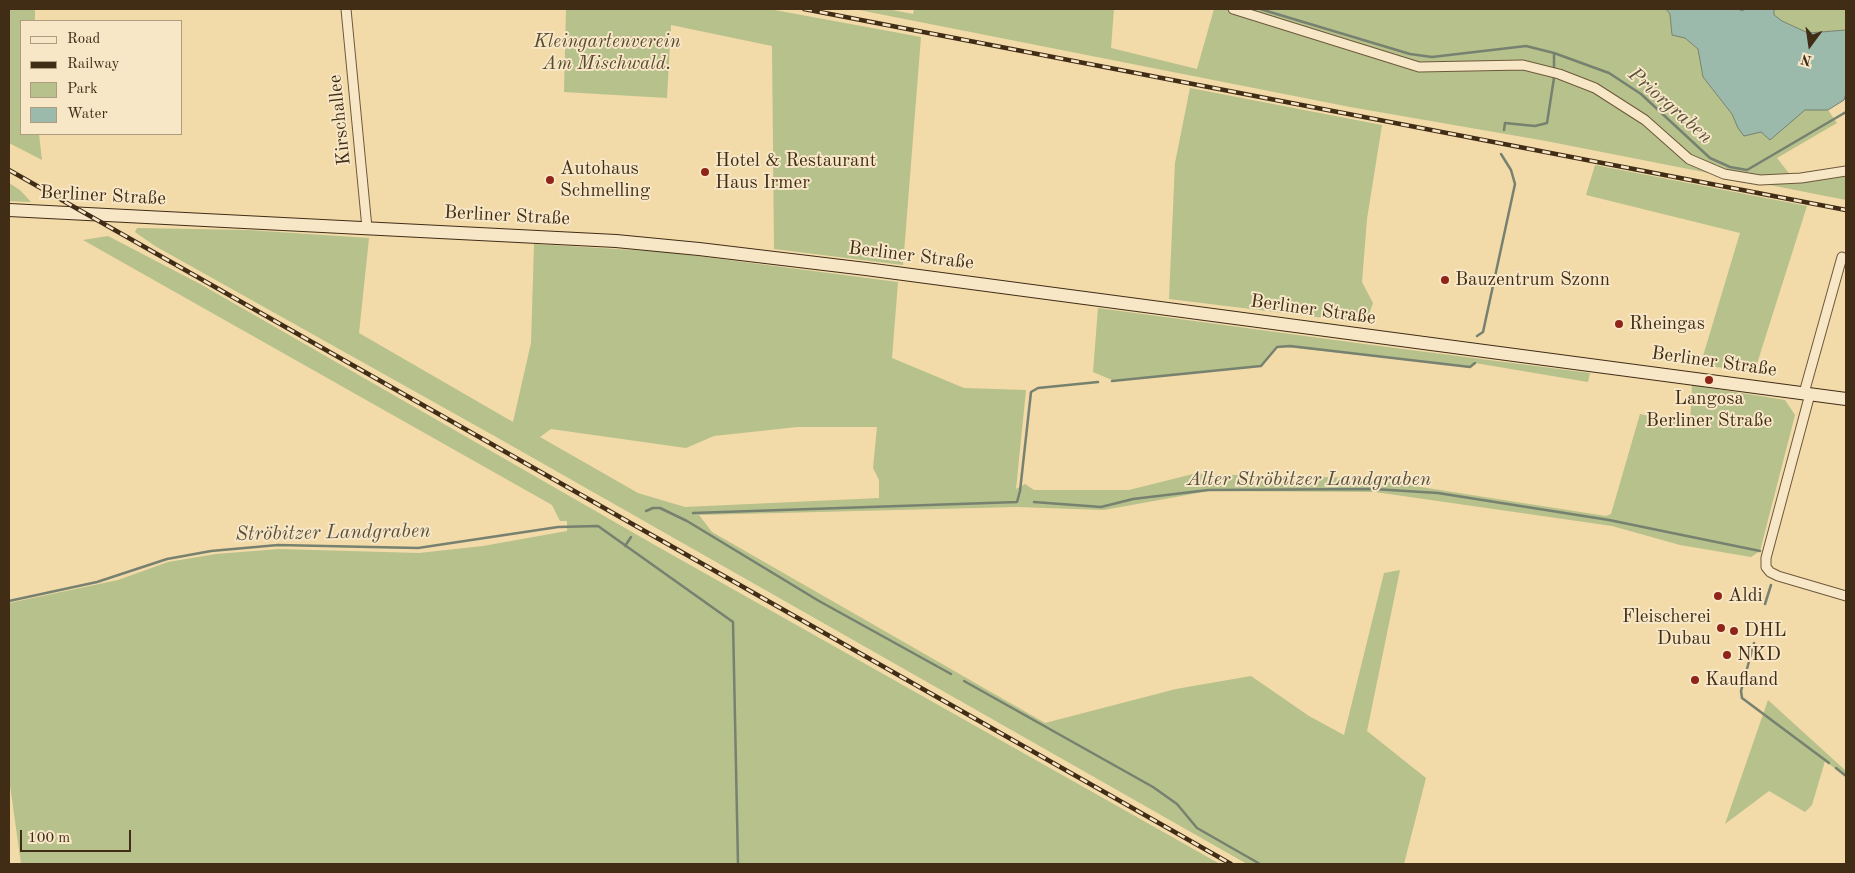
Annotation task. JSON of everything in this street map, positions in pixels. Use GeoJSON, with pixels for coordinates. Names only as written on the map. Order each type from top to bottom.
{"type":"FeatureCollection","features":[{"type":"Feature","properties":{"kind":"main road","name":"Berliner Straße"},"geometry":{"type":"LineString","coordinates":[[9,210],[607,240],[698,249],[866,269],[1846,399]]}},
{"type":"Feature","properties":{"kind":"street","name":"Kirschallee"},"geometry":{"type":"LineString","coordinates":[[346,9],[367,228]]}},
{"type":"Feature","properties":{"kind":"street"},"geometry":{"type":"LineString","coordinates":[[1233,9],[1419,67],[1523,65],[1559,74],[1595,88],[1645,120],[1688,159],[1724,174],[1760,180],[1802,178],[1846,171]]}},
{"type":"Feature","properties":{"kind":"street"},"geometry":{"type":"LineString","coordinates":[[1842,257],[1766,561],[1770,572],[1846,596]]}},
{"type":"Feature","properties":{"kind":"green space"},"geometry":{"type":"Polygon","coordinates":[[[9,9],[35,9],[35,20],[20,20],[20,135],[39,135],[42,160],[9,143],[9,9]]]}},
{"type":"Feature","properties":{"kind":"green space","name":"Kleingartenverein Am Mischwald."},"geometry":{"type":"Polygon","coordinates":[[[566,9],[769,9],[921,37],[903,265],[774,249],[772,46],[671,25],[667,98],[564,92],[566,9]]]}},
{"type":"Feature","properties":{"kind":"green space"},"geometry":{"type":"Polygon","coordinates":[[[854,9],[887,9],[913,14],[914,9],[1114,9],[1111,48],[1197,69],[1214,9],[1666,9],[1670,14],[1672,35],[1685,38],[1698,49],[1703,77],[1732,114],[1738,128],[1761,132],[1770,139],[1805,109],[1828,110],[1837,123],[1777,158],[1795,181],[1846,173],[1846,200],[1546,141],[1350,107],[854,9]]]}},
{"type":"Feature","properties":{"kind":"green space"},"geometry":{"type":"Polygon","coordinates":[[[1774,9],[1846,9],[1846,30],[1808,33],[1782,21],[1774,15],[1774,9]]]}},
{"type":"Feature","properties":{"kind":"green space"},"geometry":{"type":"Polygon","coordinates":[[[1190,88],[1382,125],[1367,219],[1362,282],[1373,303],[1366,323],[1169,299],[1175,163],[1190,88]]]}},
{"type":"Feature","properties":{"kind":"green space"},"geometry":{"type":"Polygon","coordinates":[[[1595,165],[1807,206],[1755,370],[1700,366],[1740,233],[1586,195],[1595,165]]]}},
{"type":"Feature","properties":{"kind":"green space"},"geometry":{"type":"Polygon","coordinates":[[[9,183],[20,190],[31,202],[9,201],[9,183]]]}},
{"type":"Feature","properties":{"kind":"green space"},"geometry":{"type":"Polygon","coordinates":[[[137,228],[248,230],[369,238],[359,333],[513,422],[531,343],[534,244],[667,252],[898,282],[892,358],[964,388],[1026,390],[1016,489],[1025,484],[1034,490],[1129,490],[1193,474],[1363,478],[1606,516],[1611,514],[1640,414],[1690,425],[1692,385],[1785,400],[1795,415],[1760,551],[1751,557],[1680,545],[1612,526],[1375,492],[1209,491],[1104,510],[1017,507],[699,515],[712,532],[1045,723],[1176,689],[1251,676],[1309,716],[1344,735],[1384,573],[1400,570],[1367,731],[1426,778],[1404,864],[1247,864],[498,438],[155,246],[135,232],[137,228]],[[797,427],[714,436],[686,448],[551,429],[540,437],[638,493],[685,507],[879,498],[879,480],[873,468],[877,427],[797,427]]]}},
{"type":"Feature","properties":{"kind":"green space"},"geometry":{"type":"Polygon","coordinates":[[[108,236],[202,285],[653,544],[1220,864],[21,864],[9,778],[9,603],[118,580],[168,562],[216,554],[279,549],[419,553],[483,546],[567,531],[567,521],[560,521],[552,505],[83,240],[108,236]]]}},
{"type":"Feature","properties":{"kind":"green space"},"geometry":{"type":"Polygon","coordinates":[[[1098,308],[1590,373],[1588,382],[1475,363],[1470,367],[1276,346],[1261,366],[1112,380],[1093,372],[1098,308]]]}},
{"type":"Feature","properties":{"kind":"green space"},"geometry":{"type":"Polygon","coordinates":[[[1768,700],[1846,771],[1846,777],[1825,761],[1812,805],[1805,812],[1769,791],[1725,824],[1768,700]]]}},
{"type":"Feature","properties":{"kind":"water"},"geometry":{"type":"Polygon","coordinates":[[[1666,9],[1737,9],[1743,11],[1744,9],[1774,9],[1774,15],[1782,21],[1808,33],[1846,30],[1846,93],[1844,100],[1828,110],[1805,110],[1770,140],[1761,132],[1744,136],[1732,114],[1703,77],[1698,49],[1685,38],[1672,35],[1670,14],[1666,9]]]}},
{"type":"Feature","properties":{"kind":"waterway","name":"Priorgraben"},"geometry":{"type":"LineString","coordinates":[[1260,9],[1410,54],[1432,57],[1526,46],[1554,53],[1609,73],[1641,94],[1710,158],[1730,167],[1747,170],[1846,112]]}},
{"type":"Feature","properties":{"kind":"waterway"},"geometry":{"type":"LineString","coordinates":[[1554,53],[1554,68]]}},
{"type":"Feature","properties":{"kind":"waterway"},"geometry":{"type":"LineString","coordinates":[[1504,130],[1505,123],[1535,126],[1547,123],[1554,78]]}},
{"type":"Feature","properties":{"kind":"waterway"},"geometry":{"type":"LineString","coordinates":[[1477,336],[1483,332],[1515,184],[1511,170],[1501,154]]}},
{"type":"Feature","properties":{"kind":"waterway"},"geometry":{"type":"LineString","coordinates":[[1112,381],[1261,366],[1277,347],[1290,346],[1470,367],[1475,363]]}},
{"type":"Feature","properties":{"kind":"waterway"},"geometry":{"type":"LineString","coordinates":[[693,513],[1017,502],[1020,491],[1031,392],[1038,388],[1098,382]]}},
{"type":"Feature","properties":{"kind":"waterway","name":"Alter Ströbitzer Landgraben"},"geometry":{"type":"LineString","coordinates":[[1034,502],[1101,507],[1133,499],[1208,490],[1374,489],[1438,493],[1609,520],[1760,551]]}},
{"type":"Feature","properties":{"kind":"waterway"},"geometry":{"type":"LineString","coordinates":[[646,511],[660,508],[687,521],[819,601],[951,674]]}},
{"type":"Feature","properties":{"kind":"waterway","name":"Ströbitzer Landgraben"},"geometry":{"type":"LineString","coordinates":[[9,601],[97,582],[167,559],[211,551],[278,545],[418,548],[558,527],[598,526],[733,622],[738,864]]}},
{"type":"Feature","properties":{"kind":"waterway"},"geometry":{"type":"LineString","coordinates":[[625,546],[631,537]]}},
{"type":"Feature","properties":{"kind":"waterway","name":"Alter Ströbitzer Landgraben"},"geometry":{"type":"LineString","coordinates":[[1765,604],[1771,585]]}},
{"type":"Feature","properties":{"kind":"waterway","name":"Alter Ströbitzer Landgraben"},"geometry":{"type":"LineString","coordinates":[[1754,643],[1741,691],[1742,698],[1829,763]]}},
{"type":"Feature","properties":{"kind":"waterway"},"geometry":{"type":"LineString","coordinates":[[964,681],[1153,787],[1177,804],[1197,828],[1260,864]]}},
{"type":"Feature","properties":{"kind":"waterway","name":"Alter Ströbitzer Landgraben"},"geometry":{"type":"LineString","coordinates":[[1836,768],[1846,776]]}},
{"type":"Feature","properties":{"kind":"railway"},"geometry":{"type":"LineString","coordinates":[[804,9],[1846,210]]}},
{"type":"Feature","properties":{"kind":"railway"},"geometry":{"type":"LineString","coordinates":[[9,170],[1231,864]]}},
{"type":"Feature","properties":{"kind":"place","name":"Hotel & Restaurant Haus Irmer"},"geometry":{"type":"Point","coordinates":[705,172]}},
{"type":"Feature","properties":{"kind":"place","name":"Autohaus Schmelling"},"geometry":{"type":"Point","coordinates":[550,180]}},
{"type":"Feature","properties":{"kind":"place","name":"Bauzentrum Szonn"},"geometry":{"type":"Point","coordinates":[1445,280]}},
{"type":"Feature","properties":{"kind":"place","name":"Rheingas"},"geometry":{"type":"Point","coordinates":[1619,324]}},
{"type":"Feature","properties":{"kind":"place","name":"Langosa Berliner Straße"},"geometry":{"type":"Point","coordinates":[1709,380]}},
{"type":"Feature","properties":{"kind":"place","name":"Aldi"},"geometry":{"type":"Point","coordinates":[1718,596]}},
{"type":"Feature","properties":{"kind":"place","name":"Fleischerei Dubau"},"geometry":{"type":"Point","coordinates":[1721,628]}},
{"type":"Feature","properties":{"kind":"place","name":"DHL"},"geometry":{"type":"Point","coordinates":[1734,631]}},
{"type":"Feature","properties":{"kind":"place","name":"NKD"},"geometry":{"type":"Point","coordinates":[1727,655]}},
{"type":"Feature","properties":{"kind":"place","name":"Kaufland"},"geometry":{"type":"Point","coordinates":[1695,680]}}]}
